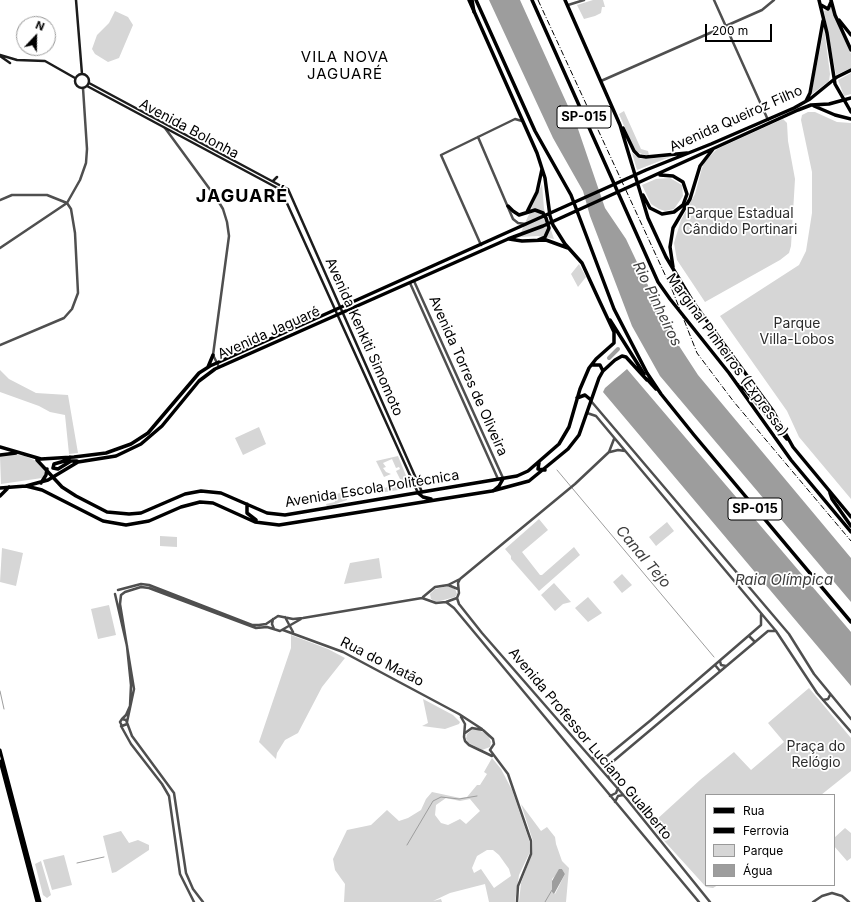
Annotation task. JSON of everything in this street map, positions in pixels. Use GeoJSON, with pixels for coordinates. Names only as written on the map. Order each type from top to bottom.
{"type":"FeatureCollection","features":[{"type":"Feature","properties":{"kind":"highway"},"geometry":{"type":"LineString","coordinates":[[470,0],[542,166],[551,220],[560,237],[582,263],[615,340],[613,344],[591,366]]}},
{"type":"Feature","properties":{"kind":"highway","name":"SP-015"},"geometry":{"type":"LineString","coordinates":[[476,0],[535,131],[571,196],[619,321],[637,358],[660,394],[851,622]]}},
{"type":"Feature","properties":{"kind":"highway","name":"Marginal Pinheiros (Expressa)"},"geometry":{"type":"LineString","coordinates":[[532,0],[635,233],[652,270],[665,292],[729,373],[791,460],[851,532]]}},
{"type":"Feature","properties":{"kind":"highway"},"geometry":{"type":"LineString","coordinates":[[565,0],[620,125],[652,226],[673,270],[698,309],[773,411],[787,439]]}},
{"type":"Feature","properties":{"kind":"highway"},"geometry":{"type":"LineString","coordinates":[[820,2],[828,9],[831,1]]}},
{"type":"Feature","properties":{"kind":"highway"},"geometry":{"type":"LineString","coordinates":[[831,1],[851,50]]}},
{"type":"Feature","properties":{"kind":"highway"},"geometry":{"type":"LineString","coordinates":[[820,2],[834,79],[843,101],[851,112]]}},
{"type":"Feature","properties":{"kind":"highway"},"geometry":{"type":"LineString","coordinates":[[836,15],[851,35]]}},
{"type":"Feature","properties":{"kind":"highway"},"geometry":{"type":"LineString","coordinates":[[806,102],[810,93],[824,18]]}},
{"type":"Feature","properties":{"kind":"highway","name":"Avenida Queiroz Filho"},"geometry":{"type":"LineString","coordinates":[[544,225],[657,175],[806,102],[834,79],[851,70]]}},
{"type":"Feature","properties":{"kind":"highway","name":"Avenida Queiroz Filho"},"geometry":{"type":"LineString","coordinates":[[540,217],[646,170],[768,121],[810,105],[843,101],[851,98]]}},
{"type":"Feature","properties":{"kind":"highway"},"geometry":{"type":"LineString","coordinates":[[810,105],[834,115],[851,119]]}},
{"type":"Feature","properties":{"kind":"highway"},"geometry":{"type":"LineString","coordinates":[[620,125],[623,128],[634,151],[641,156],[688,153]]}},
{"type":"Feature","properties":{"kind":"highway"},"geometry":{"type":"LineString","coordinates":[[673,270],[670,250],[671,236],[690,198],[698,169],[714,148]]}},
{"type":"Feature","properties":{"kind":"highway"},"geometry":{"type":"LineString","coordinates":[[526,213],[533,202],[540,182],[542,166]]}},
{"type":"Feature","properties":{"kind":"highway"},"geometry":{"type":"LineString","coordinates":[[639,188],[647,203],[654,211],[666,214],[677,210],[686,197],[687,190],[683,182],[673,176],[657,175]]}},
{"type":"Feature","properties":{"kind":"highway"},"geometry":{"type":"LineString","coordinates":[[508,206],[518,214],[537,210],[546,218],[548,232],[545,237],[538,240]]}},
{"type":"Feature","properties":{"kind":"highway","name":"Avenida Jaguaré"},"geometry":{"type":"LineString","coordinates":[[34,458],[70,457],[111,451],[138,440],[153,428],[199,373],[208,367],[481,245],[540,217]]}},
{"type":"Feature","properties":{"kind":"highway","name":"Avenida Jaguaré"},"geometry":{"type":"LineString","coordinates":[[26,486],[40,483],[54,477],[79,462],[116,456],[141,444],[157,431],[200,381],[219,367],[508,239],[544,225]]}},
{"type":"Feature","properties":{"kind":"highway"},"geometry":{"type":"LineString","coordinates":[[508,239],[522,242],[538,240],[551,242],[569,248]]}},
{"type":"Feature","properties":{"kind":"highway"},"geometry":{"type":"LineString","coordinates":[[599,300],[647,380]]}},
{"type":"Feature","properties":{"kind":"highway"},"geometry":{"type":"LineString","coordinates":[[208,367],[213,355]]}},
{"type":"Feature","properties":{"kind":"highway"},"geometry":{"type":"LineString","coordinates":[[591,366],[600,365],[603,372],[614,360],[624,356],[660,394]]}},
{"type":"Feature","properties":{"kind":"highway","name":"Avenida Escola Politécnica"},"geometry":{"type":"LineString","coordinates":[[0,455],[14,453],[34,458],[62,487],[76,496],[113,513],[141,513],[186,494],[201,491],[221,493],[267,513],[285,515],[523,474],[540,462],[554,449],[565,434],[577,398],[591,366]]}},
{"type":"Feature","properties":{"kind":"highway","name":"Avenida Escola Politécnica"},"geometry":{"type":"LineString","coordinates":[[0,488],[26,486],[46,491],[99,519],[116,524],[141,523],[181,507],[200,502],[212,503],[263,524],[286,524],[492,491],[523,484],[545,470],[574,442],[579,435],[586,413],[603,372]]}},
{"type":"Feature","properties":{"kind":"highway"},"geometry":{"type":"LineString","coordinates":[[738,385],[745,389],[851,517]]}},
{"type":"Feature","properties":{"kind":"highway"},"geometry":{"type":"LineString","coordinates":[[577,398],[585,395],[591,400]]}},
{"type":"Feature","properties":{"kind":"highway"},"geometry":{"type":"LineString","coordinates":[[0,447],[34,458]]}},
{"type":"Feature","properties":{"kind":"highway"},"geometry":{"type":"LineString","coordinates":[[70,457],[68,460],[54,464],[53,468],[58,469],[71,462],[79,462]]}},
{"type":"Feature","properties":{"kind":"highway"},"geometry":{"type":"LineString","coordinates":[[540,462],[538,469],[545,470]]}},
{"type":"Feature","properties":{"kind":"highway"},"geometry":{"type":"LineString","coordinates":[[40,483],[46,475],[46,469]]}},
{"type":"Feature","properties":{"kind":"highway"},"geometry":{"type":"LineString","coordinates":[[492,491],[499,486],[500,479]]}},
{"type":"Feature","properties":{"kind":"highway"},"geometry":{"type":"LineString","coordinates":[[0,496],[9,488]]}},
{"type":"Feature","properties":{"kind":"highway"},"geometry":{"type":"LineString","coordinates":[[418,493],[425,498],[436,500]]}},
{"type":"Feature","properties":{"kind":"highway"},"geometry":{"type":"LineString","coordinates":[[830,493],[832,499],[851,526]]}},
{"type":"Feature","properties":{"kind":"highway"},"geometry":{"type":"LineString","coordinates":[[247,504],[246,510],[248,514],[263,524]]}},
{"type":"Feature","properties":{"kind":"highway"},"geometry":{"type":"LineString","coordinates":[[344,505],[347,509],[345,515]]}},
{"type":"Feature","properties":{"kind":"main road"},"geometry":{"type":"LineString","coordinates":[[76,0],[82,74]]}},
{"type":"Feature","properties":{"kind":"main road"},"geometry":{"type":"LineString","coordinates":[[0,55],[16,60],[45,61],[76,78]]}},
{"type":"Feature","properties":{"kind":"main road"},"geometry":{"type":"LineString","coordinates":[[0,55],[10,63]]}},
{"type":"Feature","properties":{"kind":"main road"},"geometry":{"type":"LineString","coordinates":[[76,78],[82,74]]}},
{"type":"Feature","properties":{"kind":"main road"},"geometry":{"type":"LineString","coordinates":[[76,78],[76,85],[83,88],[88,84],[88,77],[82,74]]}},
{"type":"Feature","properties":{"kind":"main road","name":"Avenida Bolonha"},"geometry":{"type":"LineString","coordinates":[[88,84],[165,128],[282,190]]}},
{"type":"Feature","properties":{"kind":"main road","name":"Avenida Bolonha"},"geometry":{"type":"LineString","coordinates":[[88,84],[272,181],[282,190]]}},
{"type":"Feature","properties":{"kind":"main road"},"geometry":{"type":"LineString","coordinates":[[272,181],[277,177]]}},
{"type":"Feature","properties":{"kind":"main road"},"geometry":{"type":"LineString","coordinates":[[282,190],[286,187],[288,190]]}},
{"type":"Feature","properties":{"kind":"main road"},"geometry":{"type":"LineString","coordinates":[[282,190],[286,193],[288,190]]}},
{"type":"Feature","properties":{"kind":"main road","name":"Avenida Kenkiti Simomoto"},"geometry":{"type":"LineString","coordinates":[[282,190],[418,493]]}},
{"type":"Feature","properties":{"kind":"main road","name":"Avenida Kenkiti Simomoto"},"geometry":{"type":"LineString","coordinates":[[288,190],[422,492]]}},
{"type":"Feature","properties":{"kind":"main road"},"geometry":{"type":"LineString","coordinates":[[305,242],[310,240]]}},
{"type":"Feature","properties":{"kind":"main road"},"geometry":{"type":"LineString","coordinates":[[358,361],[363,359]]}},
{"type":"Feature","properties":{"kind":"main road"},"geometry":{"type":"LineString","coordinates":[[393,440],[398,438]]}},
{"type":"Feature","properties":{"kind":"main road"},"geometry":{"type":"LineString","coordinates":[[0,750],[35,882],[38,902]]}},
{"type":"Feature","properties":{"kind":"main road"},"geometry":{"type":"LineString","coordinates":[[0,761],[38,902]]}},
{"type":"Feature","properties":{"kind":"main road"},"geometry":{"type":"LineString","coordinates":[[28,867],[35,882]]}},
{"type":"Feature","properties":{"kind":"street"},"geometry":{"type":"LineString","coordinates":[[568,5],[584,0]]}},
{"type":"Feature","properties":{"kind":"street"},"geometry":{"type":"LineString","coordinates":[[714,0],[768,121]]}},
{"type":"Feature","properties":{"kind":"street"},"geometry":{"type":"LineString","coordinates":[[601,81],[766,8],[774,0]]}},
{"type":"Feature","properties":{"kind":"street"},"geometry":{"type":"LineString","coordinates":[[820,2],[829,50]]}},
{"type":"Feature","properties":{"kind":"street"},"geometry":{"type":"LineString","coordinates":[[0,248],[67,203],[82,177],[86,159],[83,88]]}},
{"type":"Feature","properties":{"kind":"street"},"geometry":{"type":"LineString","coordinates":[[515,119],[517,107]]}},
{"type":"Feature","properties":{"kind":"street"},"geometry":{"type":"LineString","coordinates":[[481,245],[441,155],[515,119],[524,123]]}},
{"type":"Feature","properties":{"kind":"street"},"geometry":{"type":"LineString","coordinates":[[165,128],[217,199],[223,209],[227,222],[229,236],[213,355],[219,367]]}},
{"type":"Feature","properties":{"kind":"street"},"geometry":{"type":"LineString","coordinates":[[478,137],[515,221],[527,224]]}},
{"type":"Feature","properties":{"kind":"street"},"geometry":{"type":"LineString","coordinates":[[0,200],[12,195],[47,195],[67,203],[71,209],[75,233],[78,293],[76,301],[64,318],[0,344]]}},
{"type":"Feature","properties":{"kind":"street","name":"Avenida Torres de Oliveira"},"geometry":{"type":"LineString","coordinates":[[412,282],[452,364],[490,451],[500,479]]}},
{"type":"Feature","properties":{"kind":"street","name":"Avenida Torres de Oliveira"},"geometry":{"type":"LineString","coordinates":[[412,282],[447,366],[486,453],[500,479]]}},
{"type":"Feature","properties":{"kind":"street"},"geometry":{"type":"LineString","coordinates":[[432,331],[436,330]]}},
{"type":"Feature","properties":{"kind":"street"},"geometry":{"type":"LineString","coordinates":[[440,349],[444,347]]}},
{"type":"Feature","properties":{"kind":"street"},"geometry":{"type":"LineString","coordinates":[[447,366],[452,364]]}},
{"type":"Feature","properties":{"kind":"street"},"geometry":{"type":"LineString","coordinates":[[591,400],[792,638],[808,666],[851,719]]}},
{"type":"Feature","properties":{"kind":"street"},"geometry":{"type":"LineString","coordinates":[[586,413],[594,415],[776,631],[807,679],[851,732]]}},
{"type":"Feature","properties":{"kind":"street"},"geometry":{"type":"LineString","coordinates":[[605,428],[607,423],[610,423]]}},
{"type":"Feature","properties":{"kind":"street"},"geometry":{"type":"LineString","coordinates":[[610,452],[614,439]]}},
{"type":"Feature","properties":{"kind":"street"},"geometry":{"type":"LineString","coordinates":[[422,598],[435,587],[448,585],[460,579],[575,484],[610,452],[618,450],[625,452]]}},
{"type":"Feature","properties":{"kind":"street"},"geometry":{"type":"LineString","coordinates":[[486,453],[490,451]]}},
{"type":"Feature","properties":{"kind":"street"},"geometry":{"type":"LineString","coordinates":[[680,516],[683,516],[686,513]]}},
{"type":"Feature","properties":{"kind":"street"},"geometry":{"type":"LineString","coordinates":[[115,594],[118,596],[128,590],[145,587],[252,624],[261,625],[278,616],[303,618],[422,598],[430,600],[436,604],[446,602],[457,598],[459,593],[458,583],[460,579]]}},
{"type":"Feature","properties":{"kind":"street"},"geometry":{"type":"LineString","coordinates":[[121,719],[126,715],[130,706],[132,685],[127,646],[115,594],[118,590],[145,584],[251,627],[267,627],[282,630],[303,618]]}},
{"type":"Feature","properties":{"kind":"street"},"geometry":{"type":"LineString","coordinates":[[448,585],[458,589]]}},
{"type":"Feature","properties":{"kind":"street"},"geometry":{"type":"LineString","coordinates":[[118,590],[121,591],[120,604],[134,689],[127,723]]}},
{"type":"Feature","properties":{"kind":"street"},"geometry":{"type":"LineString","coordinates":[[429,592],[430,600]]}},
{"type":"Feature","properties":{"kind":"street","name":"Avenida Professor Luciano Gualberto"},"geometry":{"type":"LineString","coordinates":[[457,598],[462,609],[542,703],[624,795],[665,848],[665,854],[700,902]]}},
{"type":"Feature","properties":{"kind":"street"},"geometry":{"type":"LineString","coordinates":[[754,605],[754,601],[759,600]]}},
{"type":"Feature","properties":{"kind":"street","name":"Avenida Professor Luciano Gualberto"},"geometry":{"type":"LineString","coordinates":[[446,602],[454,608],[660,854],[665,854],[710,902]]}},
{"type":"Feature","properties":{"kind":"street"},"geometry":{"type":"LineString","coordinates":[[592,758],[601,759],[606,757],[677,698],[761,625],[761,614]]}},
{"type":"Feature","properties":{"kind":"street"},"geometry":{"type":"LineString","coordinates":[[285,617],[288,626]]}},
{"type":"Feature","properties":{"kind":"street"},"geometry":{"type":"LineString","coordinates":[[273,618],[272,626],[276,630]]}},
{"type":"Feature","properties":{"kind":"street","name":"Rua do Matão"},"geometry":{"type":"LineString","coordinates":[[288,626],[293,632]]}},
{"type":"Feature","properties":{"kind":"street","name":"Rua do Matão"},"geometry":{"type":"LineString","coordinates":[[282,630],[293,632],[343,652],[460,714],[482,729]]}},
{"type":"Feature","properties":{"kind":"street"},"geometry":{"type":"LineString","coordinates":[[609,778],[610,764],[754,642],[768,631],[776,631]]}},
{"type":"Feature","properties":{"kind":"street"},"geometry":{"type":"LineString","coordinates":[[749,636],[754,642]]}},
{"type":"Feature","properties":{"kind":"street"},"geometry":{"type":"LineString","coordinates":[[720,661],[721,665],[726,666]]}},
{"type":"Feature","properties":{"kind":"street"},"geometry":{"type":"LineString","coordinates":[[715,665],[720,671]]}},
{"type":"Feature","properties":{"kind":"street"},"geometry":{"type":"LineString","coordinates":[[681,694],[686,699]]}},
{"type":"Feature","properties":{"kind":"street"},"geometry":{"type":"LineString","coordinates":[[823,700],[828,699],[830,694]]}},
{"type":"Feature","properties":{"kind":"street"},"geometry":{"type":"LineString","coordinates":[[677,698],[681,703]]}},
{"type":"Feature","properties":{"kind":"street"},"geometry":{"type":"LineString","coordinates":[[535,706],[540,706],[542,703]]}},
{"type":"Feature","properties":{"kind":"street"},"geometry":{"type":"LineString","coordinates":[[541,713],[542,709],[546,707]]}},
{"type":"Feature","properties":{"kind":"street"},"geometry":{"type":"LineString","coordinates":[[460,714],[464,722],[464,738],[469,745],[494,757]]}},
{"type":"Feature","properties":{"kind":"street"},"geometry":{"type":"LineString","coordinates":[[655,716],[660,722]]}},
{"type":"Feature","properties":{"kind":"street"},"geometry":{"type":"LineString","coordinates":[[121,719],[124,719],[127,723],[138,745],[174,793],[186,873],[203,902]]}},
{"type":"Feature","properties":{"kind":"street"},"geometry":{"type":"LineString","coordinates":[[121,719],[121,725],[131,744],[168,792],[171,802],[174,836],[180,874],[194,902]]}},
{"type":"Feature","properties":{"kind":"street"},"geometry":{"type":"LineString","coordinates":[[651,720],[654,721],[656,725]]}},
{"type":"Feature","properties":{"kind":"street"},"geometry":{"type":"LineString","coordinates":[[121,725],[124,726],[127,723]]}},
{"type":"Feature","properties":{"kind":"street"},"geometry":{"type":"LineString","coordinates":[[465,733],[472,728],[482,729],[494,739],[494,744],[490,750],[486,752]]}},
{"type":"Feature","properties":{"kind":"street"},"geometry":{"type":"LineString","coordinates":[[629,738],[633,744]]}},
{"type":"Feature","properties":{"kind":"street"},"geometry":{"type":"LineString","coordinates":[[490,750],[504,769],[511,782],[531,841],[530,854],[518,886],[517,902]]}},
{"type":"Feature","properties":{"kind":"street"},"geometry":{"type":"LineString","coordinates":[[610,796],[616,793],[618,788]]}},
{"type":"Feature","properties":{"kind":"street"},"geometry":{"type":"LineString","coordinates":[[615,802],[618,796],[624,795]]}},
{"type":"Feature","properties":{"kind":"street"},"geometry":{"type":"LineString","coordinates":[[174,836],[178,838],[180,836]]}},
{"type":"Feature","properties":{"kind":"street"},"geometry":{"type":"LineString","coordinates":[[175,844],[178,841],[181,844]]}},
{"type":"Feature","properties":{"kind":"street"},"geometry":{"type":"LineString","coordinates":[[814,902],[822,896],[832,893],[842,896],[848,901],[851,899]]}},
{"type":"Feature","properties":{"kind":"green space"},"geometry":{"type":"Polygon","coordinates":[[[593,0],[603,0],[605,7],[602,7],[601,13],[584,19],[577,5],[593,0]]]}},
{"type":"Feature","properties":{"kind":"green space"},"geometry":{"type":"Polygon","coordinates":[[[832,7],[851,54],[851,68],[836,75],[824,11],[832,7]]]}},
{"type":"Feature","properties":{"kind":"green space"},"geometry":{"type":"Polygon","coordinates":[[[115,11],[128,17],[133,25],[119,58],[108,62],[95,54],[92,49],[97,35],[109,23],[115,11]]]}},
{"type":"Feature","properties":{"kind":"green space"},"geometry":{"type":"Polygon","coordinates":[[[824,28],[830,74],[829,81],[811,95],[824,28]]]}},
{"type":"Feature","properties":{"kind":"green space"},"geometry":{"type":"Polygon","coordinates":[[[851,73],[851,94],[844,96],[838,80],[851,73]]]}},
{"type":"Feature","properties":{"kind":"green space"},"geometry":{"type":"Polygon","coordinates":[[[624,111],[641,149],[648,151],[649,155],[635,151],[619,114],[624,111]]]}},
{"type":"Feature","properties":{"kind":"green space","name":"Parque Villa-Lobos"},"geometry":{"type":"Polygon","coordinates":[[[808,112],[815,112],[837,122],[851,123],[851,499],[799,437],[787,411],[720,316],[799,265],[806,251],[812,213],[812,172],[801,120],[802,115],[808,112]]]}},
{"type":"Feature","properties":{"kind":"green space","name":"Parque Estadual Cândido Portinari"},"geometry":{"type":"Polygon","coordinates":[[[783,119],[787,123],[788,141],[795,179],[791,246],[789,253],[780,260],[705,302],[677,260],[674,243],[681,220],[695,194],[702,168],[705,161],[717,149],[783,119]]]}},
{"type":"Feature","properties":{"kind":"green space"},"geometry":{"type":"Polygon","coordinates":[[[632,153],[641,159],[670,157],[637,170],[632,153]]]}},
{"type":"Feature","properties":{"kind":"green space"},"geometry":{"type":"Polygon","coordinates":[[[670,178],[682,185],[683,196],[674,209],[665,211],[651,204],[642,185],[656,179],[670,178]]]}},
{"type":"Feature","properties":{"kind":"green space"},"geometry":{"type":"Polygon","coordinates":[[[542,184],[544,209],[554,239],[538,236],[519,237],[542,184]]]}},
{"type":"Feature","properties":{"kind":"green space"},"geometry":{"type":"Polygon","coordinates":[[[579,264],[586,277],[578,287],[571,274],[579,264]]]}},
{"type":"Feature","properties":{"kind":"green space"},"geometry":{"type":"Polygon","coordinates":[[[0,370],[9,379],[36,393],[68,395],[78,453],[69,454],[65,415],[50,412],[39,406],[0,392],[0,370]]]}},
{"type":"Feature","properties":{"kind":"green space"},"geometry":{"type":"Polygon","coordinates":[[[259,427],[266,444],[243,455],[235,438],[259,427]]]}},
{"type":"Feature","properties":{"kind":"green space"},"geometry":{"type":"Polygon","coordinates":[[[12,454],[25,456],[36,461],[45,469],[45,473],[42,478],[1,484],[0,456],[12,454]]]}},
{"type":"Feature","properties":{"kind":"green space"},"geometry":{"type":"Polygon","coordinates":[[[398,456],[411,488],[373,494],[363,492],[382,484],[385,488],[401,481],[396,471],[400,469],[399,467],[396,468],[392,459],[383,463],[386,467],[383,468],[386,472],[391,474],[384,477],[376,461],[398,456]]]}},
{"type":"Feature","properties":{"kind":"green space"},"geometry":{"type":"Polygon","coordinates":[[[348,489],[347,500],[327,507],[326,504],[335,502],[333,496],[348,489]]]}},
{"type":"Feature","properties":{"kind":"green space"},"geometry":{"type":"Polygon","coordinates":[[[539,519],[548,530],[522,552],[540,575],[542,575],[574,547],[580,555],[539,591],[511,559],[511,556],[505,549],[539,519]]]}},
{"type":"Feature","properties":{"kind":"green space"},"geometry":{"type":"Polygon","coordinates":[[[667,522],[674,531],[656,546],[649,537],[667,522]]]}},
{"type":"Feature","properties":{"kind":"green space"},"geometry":{"type":"Polygon","coordinates":[[[160,536],[177,537],[177,547],[160,546],[160,536]]]}},
{"type":"Feature","properties":{"kind":"green space"},"geometry":{"type":"Polygon","coordinates":[[[2,548],[23,553],[16,586],[0,582],[2,548]]]}},
{"type":"Feature","properties":{"kind":"green space"},"geometry":{"type":"Polygon","coordinates":[[[379,558],[382,578],[344,584],[350,563],[379,558]]]}},
{"type":"Feature","properties":{"kind":"green space"},"geometry":{"type":"Polygon","coordinates":[[[622,574],[632,585],[622,593],[613,582],[622,574]]]}},
{"type":"Feature","properties":{"kind":"green space"},"geometry":{"type":"Polygon","coordinates":[[[554,583],[571,602],[563,604],[555,611],[541,595],[554,583]]]}},
{"type":"Feature","properties":{"kind":"green space"},"geometry":{"type":"Polygon","coordinates":[[[448,586],[455,589],[457,594],[455,597],[436,602],[431,599],[430,594],[435,589],[448,586]]]}},
{"type":"Feature","properties":{"kind":"green space"},"geometry":{"type":"Polygon","coordinates":[[[588,597],[602,613],[588,622],[575,608],[588,597]]]}},
{"type":"Feature","properties":{"kind":"green space"},"geometry":{"type":"Polygon","coordinates":[[[109,605],[116,635],[98,639],[91,609],[109,605]]]}},
{"type":"Feature","properties":{"kind":"green space"},"geometry":{"type":"Polygon","coordinates":[[[291,635],[328,649],[345,658],[322,687],[298,733],[285,740],[277,753],[276,759],[259,742],[291,648],[291,635]]]}},
{"type":"Feature","properties":{"kind":"green space","name":"Praça do Relógio"},"geometry":{"type":"Polygon","coordinates":[[[809,688],[851,738],[851,771],[822,794],[705,794],[705,886],[657,833],[655,821],[700,780],[734,752],[751,770],[784,742],[768,723],[809,688]]]}},
{"type":"Feature","properties":{"kind":"green space"},"geometry":{"type":"Polygon","coordinates":[[[423,699],[453,715],[460,722],[459,724],[445,729],[422,726],[428,723],[423,699]]]}},
{"type":"Feature","properties":{"kind":"green space"},"geometry":{"type":"Polygon","coordinates":[[[473,729],[477,729],[488,735],[491,742],[490,747],[482,750],[469,743],[466,739],[467,734],[473,729]]]}},
{"type":"Feature","properties":{"kind":"green space"},"geometry":{"type":"Polygon","coordinates":[[[492,758],[501,769],[512,790],[529,840],[529,854],[519,875],[515,902],[489,902],[485,884],[450,893],[433,901],[441,899],[442,902],[344,902],[345,884],[335,870],[333,859],[347,830],[371,825],[387,810],[399,821],[408,818],[421,810],[426,799],[432,792],[460,798],[467,797],[477,785],[480,785],[487,774],[484,772],[492,758]],[[446,798],[436,805],[435,815],[441,823],[448,825],[460,819],[466,824],[480,811],[470,799],[460,801],[446,798]],[[487,850],[477,856],[472,868],[474,873],[481,869],[494,888],[511,876],[509,869],[499,855],[493,850],[487,850]]]}},
{"type":"Feature","properties":{"kind":"green space"},"geometry":{"type":"Polygon","coordinates":[[[521,804],[541,831],[547,827],[555,837],[562,861],[569,868],[566,902],[519,902],[521,883],[532,854],[533,841],[521,804]],[[562,869],[552,879],[552,892],[555,894],[565,874],[562,869]]]}},
{"type":"Feature","properties":{"kind":"green space"},"geometry":{"type":"Polygon","coordinates":[[[845,828],[851,833],[851,858],[847,861],[835,847],[835,837],[845,828]]]}},
{"type":"Feature","properties":{"kind":"green space"},"geometry":{"type":"Polygon","coordinates":[[[121,831],[129,843],[138,840],[149,845],[149,850],[116,872],[112,873],[103,836],[121,831]]]}},
{"type":"Feature","properties":{"kind":"green space"},"geometry":{"type":"Polygon","coordinates":[[[64,855],[72,885],[52,890],[43,860],[64,855]]]}},
{"type":"Feature","properties":{"kind":"green space"},"geometry":{"type":"Polygon","coordinates":[[[41,861],[51,895],[47,898],[43,895],[35,864],[41,861]]]}},
{"type":"Feature","properties":{"kind":"green space","name":"Praça do Relógio"},"geometry":{"type":"Polygon","coordinates":[[[705,886],[716,886],[713,888],[705,886]]]}},
{"type":"Feature","properties":{"kind":"water"},"geometry":{"type":"Polygon","coordinates":[[[489,0],[520,0],[577,126],[605,208],[626,239],[670,332],[698,375],[851,558],[851,602],[660,376],[632,326],[590,216],[583,191],[553,138],[489,0]]]}},
{"type":"Feature","properties":{"kind":"water","name":"Raia Olímpica"},"geometry":{"type":"Polygon","coordinates":[[[627,369],[851,632],[851,686],[603,392],[605,388],[627,369]]]}},
{"type":"Feature","properties":{"kind":"water"},"geometry":{"type":"Polygon","coordinates":[[[559,869],[562,869],[565,874],[554,894],[552,892],[552,881],[559,869]]]}},
{"type":"Feature","properties":{"kind":"waterway"},"geometry":{"type":"LineString","coordinates":[[609,358],[618,349]]}},
{"type":"Feature","properties":{"kind":"waterway","name":"Canal Tejo"},"geometry":{"type":"LineString","coordinates":[[557,470],[714,657]]}},
{"type":"Feature","properties":{"kind":"waterway"},"geometry":{"type":"LineString","coordinates":[[0,691],[4,709]]}},
{"type":"Feature","properties":{"kind":"waterway"},"geometry":{"type":"LineString","coordinates":[[407,845],[433,801],[441,797],[459,799],[477,796]]}},
{"type":"Feature","properties":{"kind":"waterway"},"geometry":{"type":"LineString","coordinates":[[77,863],[104,857]]}},
{"type":"Feature","properties":{"kind":"waterway"},"geometry":{"type":"LineString","coordinates":[[545,902],[552,890]]}},
{"type":"Feature","properties":{"kind":"railway"},"geometry":{"type":"LineString","coordinates":[[538,0],[673,292],[697,353],[734,402],[851,541]]}},
{"type":"Feature","properties":{"kind":"district","name":"VILA NOVA JAGUARÉ"},"geometry":{"type":"Point","coordinates":[345,66]}},
{"type":"Feature","properties":{"kind":"district","name":"JAGUARÉ"},"geometry":{"type":"Point","coordinates":[242,197]}},
{"type":"Feature","properties":{"kind":"water label","name":"Rio Pinheiros"},"geometry":{"type":"Point","coordinates":[657,304]}}]}
